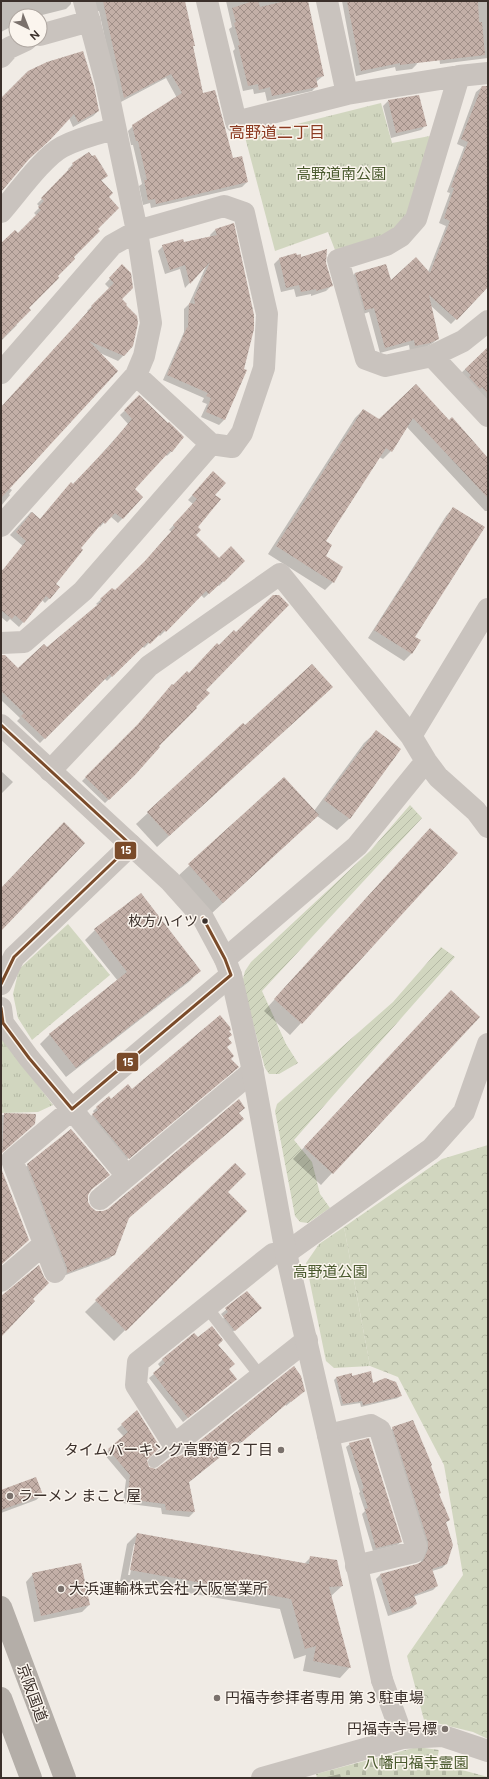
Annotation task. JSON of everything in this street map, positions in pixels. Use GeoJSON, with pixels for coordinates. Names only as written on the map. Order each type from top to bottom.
{"type":"FeatureCollection","features":[{"type":"Feature","properties":{"kind":"highway","name":"京阪国道"},"geometry":{"type":"LineString","coordinates":[[1,1607],[65,1778]]}},
{"type":"Feature","properties":{"kind":"highway","name":"京阪国道"},"geometry":{"type":"LineString","coordinates":[[1,1698],[31,1778]]}},
{"type":"Feature","properties":{"kind":"street"},"geometry":{"type":"LineString","coordinates":[[207,1],[236,122],[347,94],[459,76],[488,73]]}},
{"type":"Feature","properties":{"kind":"street"},"geometry":{"type":"LineString","coordinates":[[327,1],[347,94]]}},
{"type":"Feature","properties":{"kind":"street"},"geometry":{"type":"LineString","coordinates":[[1,526],[136,375],[144,356],[151,323],[137,231],[114,130],[106,82],[87,11],[48,31]]}},
{"type":"Feature","properties":{"kind":"street"},"geometry":{"type":"LineString","coordinates":[[1,57],[9,48]]}},
{"type":"Feature","properties":{"kind":"street"},"geometry":{"type":"LineString","coordinates":[[459,76],[416,219],[401,236],[386,245],[338,260],[366,359],[385,366],[432,356],[463,341],[488,321]]}},
{"type":"Feature","properties":{"kind":"street"},"geometry":{"type":"LineString","coordinates":[[1,212],[40,167],[60,148],[81,138],[114,130]]}},
{"type":"Feature","properties":{"kind":"street"},"geometry":{"type":"LineString","coordinates":[[1,373],[112,245],[137,231],[224,206],[244,213],[267,314],[264,368],[242,433],[236,442],[232,447],[211,444],[136,375]]}},
{"type":"Feature","properties":{"kind":"street"},"geometry":{"type":"LineString","coordinates":[[432,356],[488,416]]}},
{"type":"Feature","properties":{"kind":"street"},"geometry":{"type":"LineString","coordinates":[[1,643],[24,642],[83,591],[211,444]]}},
{"type":"Feature","properties":{"kind":"street"},"geometry":{"type":"LineString","coordinates":[[50,771],[149,666],[280,574],[411,736],[426,761],[438,777],[476,811],[488,827]]}},
{"type":"Feature","properties":{"kind":"street"},"geometry":{"type":"LineString","coordinates":[[411,736],[488,608]]}},
{"type":"Feature","properties":{"kind":"street"},"geometry":{"type":"LineString","coordinates":[[1,725],[170,880],[203,918],[228,967],[253,1071],[286,1253],[307,1340],[356,1566],[375,1643],[382,1680],[402,1738]]}},
{"type":"Feature","properties":{"kind":"street"},"geometry":{"type":"LineString","coordinates":[[54,1272],[44,1244],[6,1159],[72,1109],[228,967],[357,846],[426,761]]}},
{"type":"Feature","properties":{"kind":"street"},"geometry":{"type":"LineString","coordinates":[[1,984],[14,957],[131,845]]}},
{"type":"Feature","properties":{"kind":"street"},"geometry":{"type":"LineString","coordinates":[[1,1008],[3,1023],[29,1058],[127,1176]]}},
{"type":"Feature","properties":{"kind":"street"},"geometry":{"type":"LineString","coordinates":[[307,1340],[174,1445],[136,1385],[138,1362],[273,1254],[286,1253],[431,1149],[464,1112],[488,1044]]}},
{"type":"Feature","properties":{"kind":"street"},"geometry":{"type":"LineString","coordinates":[[100,1199],[253,1071]]}},
{"type":"Feature","properties":{"kind":"street"},"geometry":{"type":"LineString","coordinates":[[1,1281],[44,1244]]}},
{"type":"Feature","properties":{"kind":"street"},"geometry":{"type":"LineString","coordinates":[[328,1435],[371,1425],[380,1430],[416,1546],[414,1552],[356,1566]]}},
{"type":"Feature","properties":{"kind":"street"},"geometry":{"type":"LineString","coordinates":[[262,1778],[402,1738],[443,1736],[488,1750]]}},
{"type":"Feature","properties":{"kind":"lane"},"geometry":{"type":"LineString","coordinates":[[212,1314],[261,1377]]}},
{"type":"Feature","properties":{"kind":"lane"},"geometry":{"type":"LineString","coordinates":[[154,1462],[174,1445]]}},
{"type":"Feature","properties":{"kind":"green space","name":"高野道南公園"},"geometry":{"type":"Polygon","coordinates":[[[381,103],[392,143],[430,136],[410,213],[394,232],[335,250],[328,232],[275,251],[245,137],[381,103]]]}},
{"type":"Feature","properties":{"kind":"green space"},"geometry":{"type":"Polygon","coordinates":[[[410,805],[422,818],[262,991],[286,1044],[298,1063],[279,1074],[269,1074],[265,1068],[242,983],[245,971],[251,962],[371,850],[410,805]]]}},
{"type":"Feature","properties":{"kind":"green space"},"geometry":{"type":"Polygon","coordinates":[[[68,924],[110,975],[32,1040],[18,1018],[13,994],[19,969],[68,924]]]}},
{"type":"Feature","properties":{"kind":"green space"},"geometry":{"type":"Polygon","coordinates":[[[441,947],[455,957],[294,1140],[312,1162],[320,1194],[330,1208],[308,1223],[300,1222],[295,1216],[275,1111],[277,1104],[393,1002],[441,947]]]}},
{"type":"Feature","properties":{"kind":"green space"},"geometry":{"type":"Polygon","coordinates":[[[1,1037],[53,1105],[38,1112],[1,1113],[1,1037]]]}},
{"type":"Feature","properties":{"kind":"green space"},"geometry":{"type":"Polygon","coordinates":[[[488,1145],[488,1739],[473,1732],[424,1720],[407,1656],[463,1575],[444,1465],[398,1377],[370,1366],[344,1227],[442,1159],[488,1145]]]}},
{"type":"Feature","properties":{"kind":"green space","name":"高野道公園"},"geometry":{"type":"Polygon","coordinates":[[[344,1227],[370,1366],[334,1368],[326,1361],[306,1263],[319,1244],[344,1227]]]}},
{"type":"Feature","properties":{"kind":"green space","name":"八幡円福寺霊園"},"geometry":{"type":"Polygon","coordinates":[[[417,1747],[439,1750],[436,1763],[488,1778],[317,1778],[316,1774],[417,1747]]]}},
{"type":"Feature","properties":{"kind":"building"},"geometry":{"type":"Polygon","coordinates":[[[103,1],[185,1],[203,93],[215,90],[233,158],[242,156],[248,182],[156,204],[155,199],[148,200],[144,180],[147,180],[138,141],[136,141],[132,125],[182,93],[171,74],[124,98],[103,1]]]}},
{"type":"Feature","properties":{"kind":"building"},"geometry":{"type":"Polygon","coordinates":[[[253,1],[258,1],[260,7],[286,1],[308,1],[324,76],[316,78],[318,87],[272,96],[270,87],[259,90],[258,84],[248,86],[238,45],[240,45],[234,23],[236,22],[232,8],[253,1]]]}},
{"type":"Feature","properties":{"kind":"building"},"geometry":{"type":"Polygon","coordinates":[[[347,1],[478,1],[479,22],[482,22],[485,55],[400,65],[400,63],[361,71],[347,1]]]}},
{"type":"Feature","properties":{"kind":"building"},"geometry":{"type":"Polygon","coordinates":[[[83,51],[94,86],[99,111],[78,122],[74,114],[50,140],[29,159],[1,192],[1,98],[28,71],[47,62],[83,51]]]}},
{"type":"Feature","properties":{"kind":"building"},"geometry":{"type":"Polygon","coordinates":[[[482,86],[488,86],[488,287],[457,320],[429,295],[439,339],[430,343],[415,346],[414,340],[385,348],[374,308],[365,310],[355,273],[386,264],[391,280],[416,257],[430,273],[450,221],[444,218],[454,188],[451,187],[468,142],[461,139],[482,86]]]}},
{"type":"Feature","properties":{"kind":"building"},"geometry":{"type":"Polygon","coordinates":[[[419,95],[427,126],[396,133],[388,100],[419,95]]]}},
{"type":"Feature","properties":{"kind":"building"},"geometry":{"type":"Polygon","coordinates":[[[89,152],[92,156],[95,155],[108,176],[101,180],[113,193],[109,197],[119,208],[98,229],[100,231],[74,257],[75,259],[58,276],[59,278],[29,308],[31,310],[1,340],[1,243],[15,230],[18,233],[41,210],[38,207],[44,201],[41,198],[73,165],[72,163],[89,152]]]}},
{"type":"Feature","properties":{"kind":"building"},"geometry":{"type":"Polygon","coordinates":[[[234,223],[254,315],[254,329],[244,369],[247,370],[225,420],[206,412],[211,398],[206,396],[208,393],[167,375],[187,327],[188,328],[189,303],[195,304],[194,298],[210,262],[190,284],[185,265],[170,270],[162,245],[183,239],[184,242],[217,235],[215,229],[234,223]]]}},
{"type":"Feature","properties":{"kind":"building"},"geometry":{"type":"Polygon","coordinates":[[[327,249],[326,263],[333,286],[316,291],[316,289],[301,292],[299,285],[286,288],[279,258],[296,253],[297,255],[301,254],[301,257],[327,249]]]}},
{"type":"Feature","properties":{"kind":"building"},"geometry":{"type":"Polygon","coordinates":[[[122,264],[131,273],[133,288],[122,299],[137,316],[138,323],[133,346],[124,356],[89,341],[118,371],[1,498],[1,407],[92,307],[91,306],[114,283],[109,278],[122,264]]]}},
{"type":"Feature","properties":{"kind":"building"},"geometry":{"type":"Polygon","coordinates":[[[488,347],[488,394],[482,387],[480,389],[469,377],[471,375],[465,369],[488,347]]]}},
{"type":"Feature","properties":{"kind":"building"},"geometry":{"type":"Polygon","coordinates":[[[416,384],[449,420],[452,417],[488,458],[488,498],[413,418],[392,452],[386,448],[326,541],[332,545],[326,556],[343,567],[334,583],[276,546],[363,409],[379,419],[416,384]]]}},
{"type":"Feature","properties":{"kind":"building"},"geometry":{"type":"Polygon","coordinates":[[[139,395],[184,437],[172,452],[170,451],[135,489],[143,497],[123,519],[115,513],[105,524],[103,522],[81,548],[83,550],[56,584],[60,587],[50,599],[46,596],[24,623],[15,615],[12,619],[1,610],[1,572],[26,541],[16,532],[32,512],[40,519],[71,482],[73,484],[110,445],[132,419],[124,410],[139,395]]]}},
{"type":"Feature","properties":{"kind":"building"},"geometry":{"type":"Polygon","coordinates":[[[213,471],[226,483],[215,495],[221,499],[198,527],[201,530],[196,535],[219,558],[231,546],[245,561],[224,582],[223,581],[209,594],[206,591],[166,632],[164,630],[150,644],[148,642],[112,677],[110,674],[45,739],[21,716],[24,713],[1,691],[1,655],[5,655],[18,668],[44,644],[47,647],[102,601],[100,599],[112,588],[115,590],[144,562],[175,527],[173,525],[197,499],[192,495],[213,471]]]}},
{"type":"Feature","properties":{"kind":"building"},"geometry":{"type":"Polygon","coordinates":[[[453,507],[485,527],[415,637],[421,640],[412,654],[374,630],[453,507]]]}},
{"type":"Feature","properties":{"kind":"building"},"geometry":{"type":"Polygon","coordinates":[[[273,595],[279,595],[289,605],[206,690],[210,693],[196,707],[197,708],[159,746],[160,747],[135,775],[109,800],[85,777],[138,724],[172,684],[173,685],[187,671],[189,673],[217,643],[219,645],[234,630],[236,632],[273,595]]]}},
{"type":"Feature","properties":{"kind":"building"},"geometry":{"type":"Polygon","coordinates":[[[312,664],[333,687],[169,836],[147,812],[243,723],[245,725],[312,664]]]}},
{"type":"Feature","properties":{"kind":"building"},"geometry":{"type":"Polygon","coordinates":[[[376,730],[401,749],[350,819],[324,800],[376,730]]]}},
{"type":"Feature","properties":{"kind":"building"},"geometry":{"type":"Polygon","coordinates":[[[284,777],[319,815],[223,903],[188,864],[284,777]]]}},
{"type":"Feature","properties":{"kind":"building"},"geometry":{"type":"Polygon","coordinates":[[[64,822],[85,843],[1,931],[1,888],[64,822]]]}},
{"type":"Feature","properties":{"kind":"building"},"geometry":{"type":"Polygon","coordinates":[[[430,828],[458,853],[302,1024],[274,999],[430,828]]]}},
{"type":"Feature","properties":{"kind":"building"},"geometry":{"type":"Polygon","coordinates":[[[141,893],[201,971],[76,1068],[49,1034],[127,972],[94,929],[141,893]]]}},
{"type":"Feature","properties":{"kind":"building"},"geometry":{"type":"Polygon","coordinates":[[[451,990],[480,1017],[333,1174],[304,1147],[451,990]]]}},
{"type":"Feature","properties":{"kind":"building"},"geometry":{"type":"Polygon","coordinates":[[[220,1015],[230,1027],[231,1030],[229,1031],[232,1035],[228,1038],[232,1043],[227,1047],[234,1056],[231,1059],[239,1067],[129,1159],[92,1114],[98,1110],[96,1107],[109,1096],[111,1099],[128,1084],[132,1089],[220,1015]]]}},
{"type":"Feature","properties":{"kind":"building"},"geometry":{"type":"Polygon","coordinates":[[[239,1099],[245,1108],[239,1113],[244,1119],[129,1218],[115,1255],[67,1273],[67,1268],[27,1164],[71,1129],[110,1175],[92,1189],[88,1195],[88,1202],[91,1207],[96,1211],[103,1211],[108,1209],[239,1099]]]}},
{"type":"Feature","properties":{"kind":"building"},"geometry":{"type":"Polygon","coordinates":[[[4,1113],[36,1114],[35,1124],[2,1153],[4,1113]]]}},
{"type":"Feature","properties":{"kind":"building"},"geometry":{"type":"Polygon","coordinates":[[[235,1163],[246,1174],[228,1192],[247,1211],[126,1331],[95,1300],[235,1163]]]}},
{"type":"Feature","properties":{"kind":"building"},"geometry":{"type":"Polygon","coordinates":[[[1,1168],[29,1240],[1,1265],[1,1168]]]}},
{"type":"Feature","properties":{"kind":"building"},"geometry":{"type":"Polygon","coordinates":[[[39,1265],[44,1277],[49,1283],[33,1299],[35,1301],[1,1337],[1,1296],[39,1265]]]}},
{"type":"Feature","properties":{"kind":"building"},"geometry":{"type":"Polygon","coordinates":[[[247,1291],[262,1308],[235,1331],[223,1316],[228,1312],[225,1308],[247,1291]]]}},
{"type":"Feature","properties":{"kind":"building"},"geometry":{"type":"Polygon","coordinates":[[[212,1326],[223,1340],[218,1345],[235,1364],[229,1369],[237,1379],[188,1418],[153,1373],[165,1363],[162,1359],[194,1333],[198,1337],[212,1326]]]}},
{"type":"Feature","properties":{"kind":"building"},"geometry":{"type":"Polygon","coordinates":[[[294,1366],[301,1376],[305,1391],[291,1402],[290,1401],[242,1442],[240,1441],[189,1482],[195,1512],[166,1510],[165,1504],[127,1499],[130,1475],[108,1449],[128,1432],[121,1424],[137,1410],[160,1447],[147,1460],[149,1467],[156,1469],[172,1457],[182,1455],[294,1366]]]}},
{"type":"Feature","properties":{"kind":"building"},"geometry":{"type":"Polygon","coordinates":[[[371,1371],[373,1383],[385,1378],[396,1382],[402,1396],[363,1405],[362,1401],[343,1404],[336,1377],[352,1373],[352,1376],[371,1371]]]}},
{"type":"Feature","properties":{"kind":"building"},"geometry":{"type":"Polygon","coordinates":[[[413,1420],[432,1465],[431,1466],[441,1493],[439,1494],[450,1520],[446,1522],[453,1545],[447,1564],[432,1569],[438,1586],[414,1595],[417,1604],[392,1613],[380,1574],[423,1561],[428,1549],[428,1542],[392,1427],[413,1420]]]}},
{"type":"Feature","properties":{"kind":"building"},"geometry":{"type":"Polygon","coordinates":[[[369,1438],[402,1542],[376,1548],[365,1509],[368,1508],[362,1489],[364,1488],[349,1443],[369,1438]]]}},
{"type":"Feature","properties":{"kind":"building"},"geometry":{"type":"Polygon","coordinates":[[[36,1477],[43,1495],[1,1510],[1,1490],[36,1477]]]}},
{"type":"Feature","properties":{"kind":"building"},"geometry":{"type":"Polygon","coordinates":[[[137,1533],[309,1564],[310,1556],[337,1560],[343,1586],[329,1587],[351,1668],[313,1661],[316,1646],[305,1649],[291,1599],[130,1570],[137,1533]]]}},
{"type":"Feature","properties":{"kind":"building","name":"大浜運輸株式会社 大阪営業所"},"geometry":{"type":"Polygon","coordinates":[[[81,1563],[90,1605],[41,1616],[32,1573],[81,1563]]]}},
{"type":"Feature","properties":{"kind":"transit line","name":"15"},"geometry":{"type":"LineString","coordinates":[[1,725],[131,845],[14,957],[1,984]]}},
{"type":"Feature","properties":{"kind":"transit line","name":"15"},"geometry":{"type":"LineString","coordinates":[[1,1008],[3,1023],[29,1058],[72,1109],[231,975],[225,959],[203,918]]}},
{"type":"Feature","properties":{"kind":"place","name":"枚方ハイツ"},"geometry":{"type":"Point","coordinates":[205,921]}},
{"type":"Feature","properties":{"kind":"place","name":"タイムパーキング高野道２丁目"},"geometry":{"type":"Point","coordinates":[281,1450]}},
{"type":"Feature","properties":{"kind":"place","name":"ラーメン まこと屋"},"geometry":{"type":"Point","coordinates":[10,1496]}},
{"type":"Feature","properties":{"kind":"place","name":"大浜運輸株式会社 大阪営業所"},"geometry":{"type":"Point","coordinates":[61,1589]}},
{"type":"Feature","properties":{"kind":"place","name":"円福寺参拝者専用 第３駐車場"},"geometry":{"type":"Point","coordinates":[217,1698]}},
{"type":"Feature","properties":{"kind":"place","name":"円福寺寺号標"},"geometry":{"type":"Point","coordinates":[445,1729]}},
{"type":"Feature","properties":{"kind":"district","name":"高野道二丁目"},"geometry":{"type":"Point","coordinates":[277,132]}}]}
